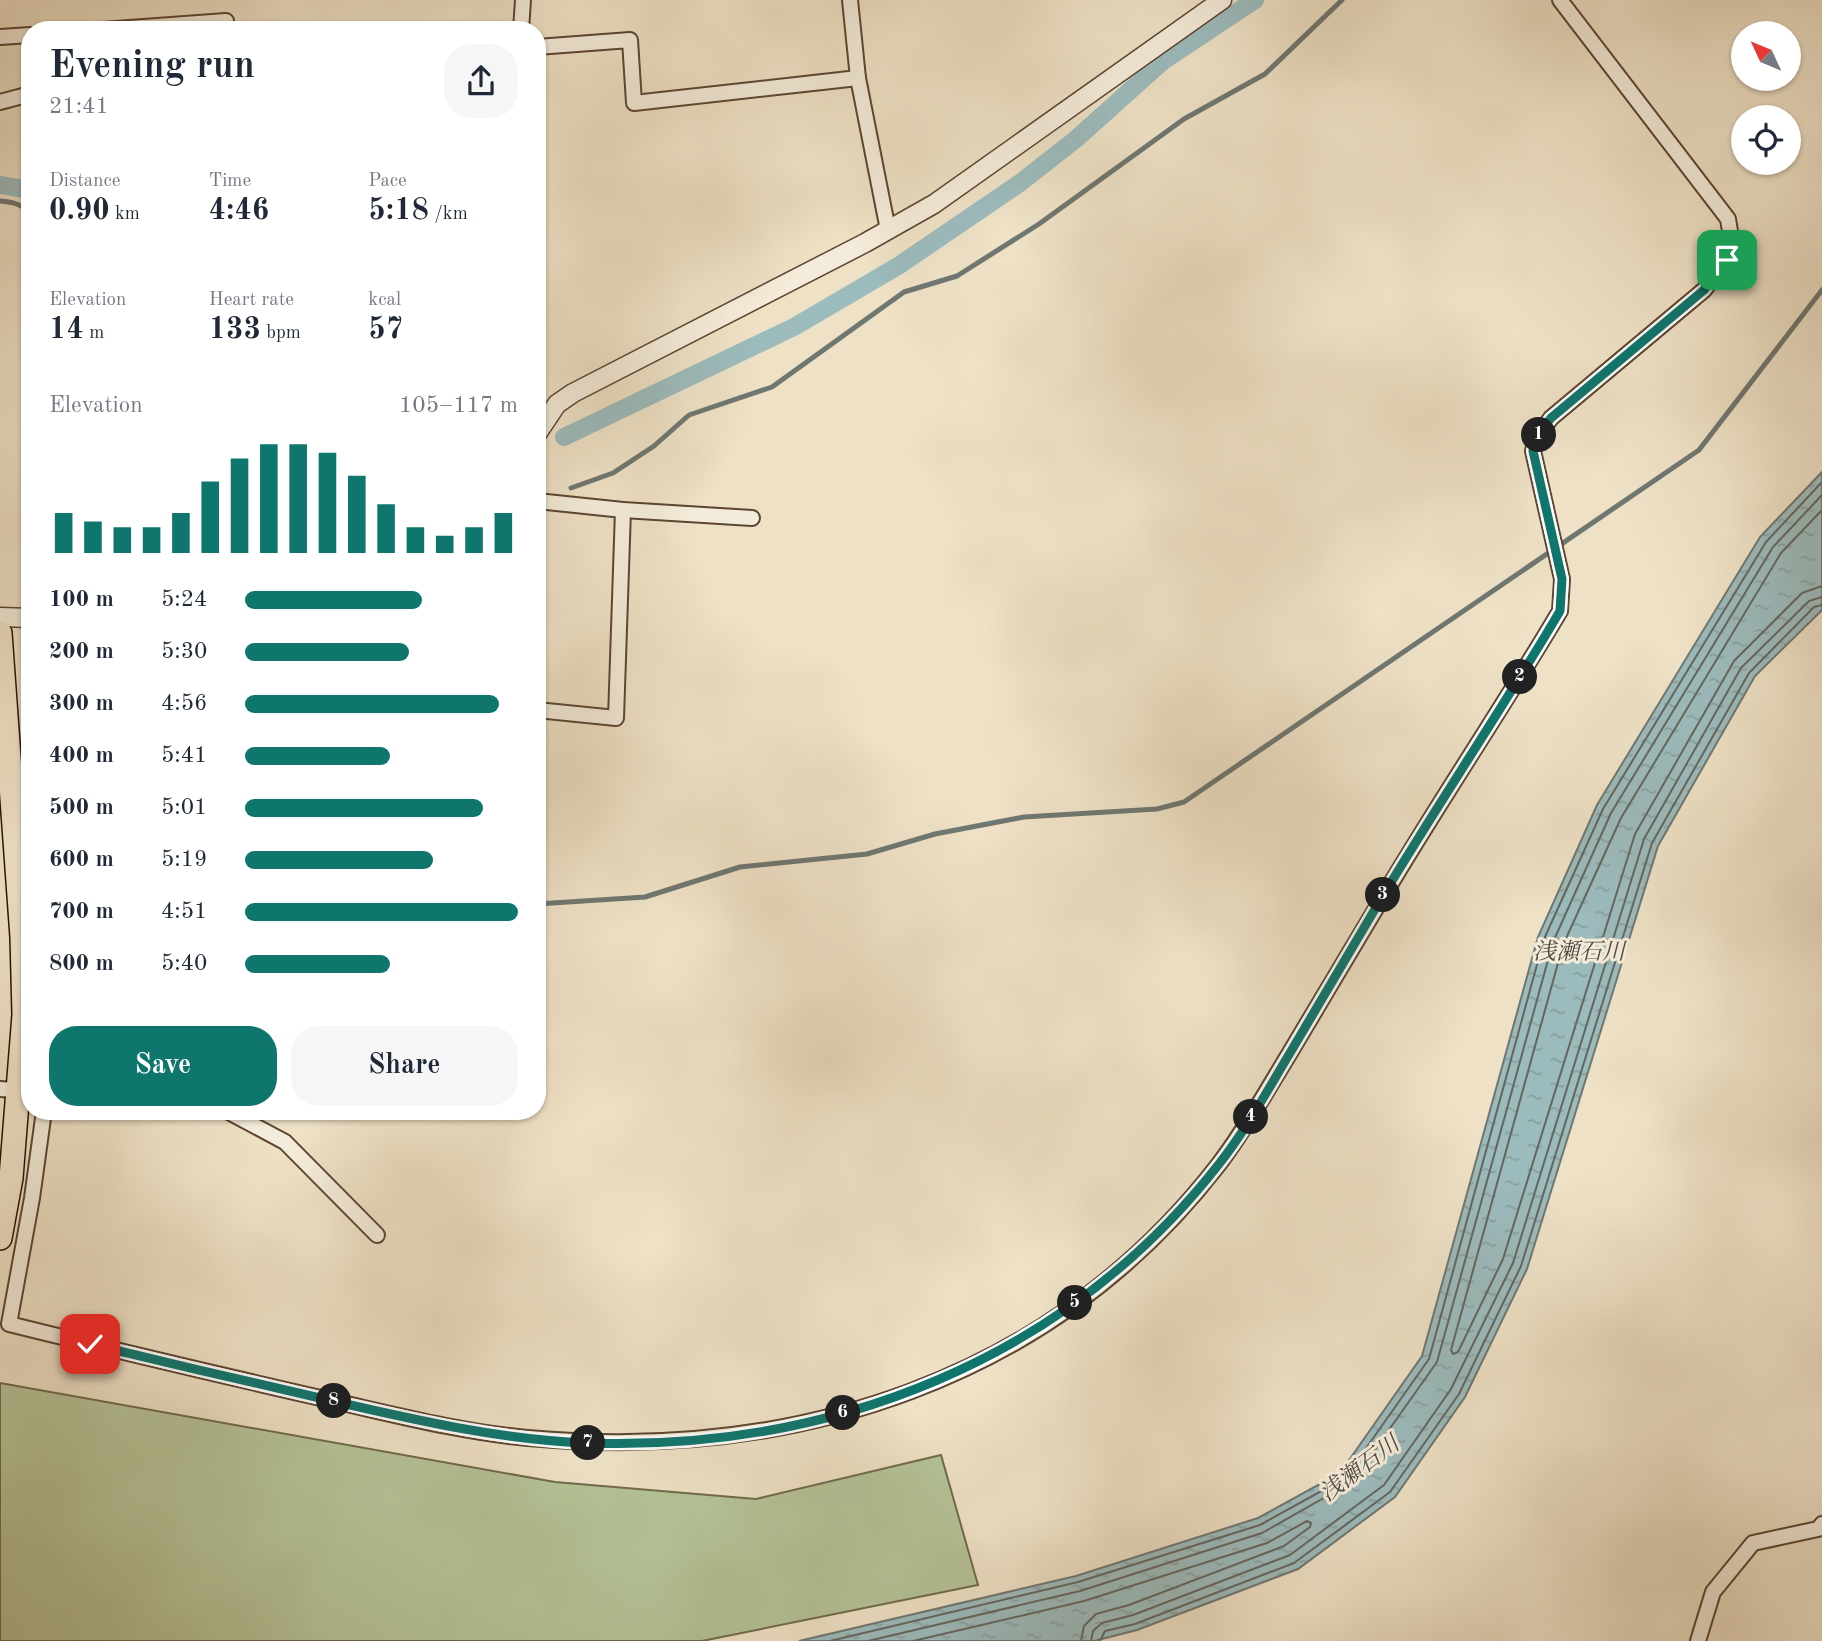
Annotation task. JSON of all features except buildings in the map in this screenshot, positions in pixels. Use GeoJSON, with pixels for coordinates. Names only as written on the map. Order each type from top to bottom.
{"type":"FeatureCollection","features":[{"type":"Feature","properties":{"kind":"highway"},"geometry":{"type":"LineString","coordinates":[[0,633],[21,923]]}},
{"type":"Feature","properties":{"kind":"highway"},"geometry":{"type":"LineString","coordinates":[[0,1238],[12,1178],[21,1047]]}},
{"type":"Feature","properties":{"kind":"street"},"geometry":{"type":"LineString","coordinates":[[521,21],[523,0]]}},
{"type":"Feature","properties":{"kind":"street"},"geometry":{"type":"LineString","coordinates":[[850,0],[858,78],[888,230]]}},
{"type":"Feature","properties":{"kind":"street"},"geometry":{"type":"LineString","coordinates":[[546,418],[557,404],[592,382],[934,204],[1222,0]]}},
{"type":"Feature","properties":{"kind":"street"},"geometry":{"type":"LineString","coordinates":[[43,1120],[32,1198],[9,1324],[197,1370],[475,1431],[589,1443],[720,1439],[780,1430],[910,1392],[960,1371],[1011,1344],[1087,1294],[1160,1231],[1221,1161],[1258,1107],[1433,813],[1560,611],[1562,579],[1533,451],[1535,439],[1551,418],[1704,290],[1727,260],[1732,243],[1728,219],[1560,0]]}},
{"type":"Feature","properties":{"kind":"street"},"geometry":{"type":"LineString","coordinates":[[0,37],[21,36]]}},
{"type":"Feature","properties":{"kind":"street"},"geometry":{"type":"LineString","coordinates":[[546,46],[629,40],[634,103],[858,78]]}},
{"type":"Feature","properties":{"kind":"street"},"geometry":{"type":"LineString","coordinates":[[0,102],[21,96]]}},
{"type":"Feature","properties":{"kind":"street"},"geometry":{"type":"LineString","coordinates":[[546,502],[752,518]]}},
{"type":"Feature","properties":{"kind":"street"},"geometry":{"type":"LineString","coordinates":[[546,711],[616,718],[623,510]]}},
{"type":"Feature","properties":{"kind":"street"},"geometry":{"type":"LineString","coordinates":[[0,617],[21,618]]}},
{"type":"Feature","properties":{"kind":"street"},"geometry":{"type":"LineString","coordinates":[[244,1120],[285,1142],[377,1235]]}},
{"type":"Feature","properties":{"kind":"street"},"geometry":{"type":"LineString","coordinates":[[1698,1641],[1713,1592],[1753,1543],[1818,1529],[1822,1524]]}},
{"type":"Feature","properties":{"kind":"green space"},"geometry":{"type":"Polygon","coordinates":[[[0,1383],[555,1482],[756,1499],[941,1455],[978,1585],[702,1641],[0,1641],[0,1383]]]}},
{"type":"Feature","properties":{"kind":"water","name":"浅瀬石川"},"geometry":{"type":"Polygon","coordinates":[[[1822,472],[1822,610],[1755,676],[1658,846],[1527,1269],[1465,1397],[1395,1497],[1298,1569],[1137,1630],[1094,1641],[799,1641],[1076,1576],[1258,1518],[1340,1473],[1422,1356],[1538,937],[1597,805],[1760,537],[1822,472]]]}},
{"type":"Feature","properties":{"kind":"waterway"},"geometry":{"type":"LineString","coordinates":[[564,437],[794,327],[898,266],[1020,183],[1076,139],[1163,61],[1255,0]]}},
{"type":"Feature","properties":{"kind":"waterway"},"geometry":{"type":"LineString","coordinates":[[571,488],[613,473],[654,446],[689,415],[772,387],[904,292],[957,276],[1039,224],[1184,119],[1265,74],[1342,0]]}},
{"type":"Feature","properties":{"kind":"waterway"},"geometry":{"type":"LineString","coordinates":[[0,185],[21,188]]}},
{"type":"Feature","properties":{"kind":"waterway"},"geometry":{"type":"LineString","coordinates":[[0,201],[21,206]]}},
{"type":"Feature","properties":{"kind":"waterway"},"geometry":{"type":"LineString","coordinates":[[546,903],[645,897],[740,867],[867,854],[935,834],[1024,817],[1157,809],[1184,802],[1699,450],[1822,290]]}},
{"type":"Feature","properties":{"kind":"route"},"geometry":{"type":"LineString","coordinates":[[90,1344],[475,1431],[589,1443],[651,1442],[720,1439],[780,1430],[852,1411],[910,1392],[960,1371],[1058,1315],[1135,1256],[1221,1161],[1258,1107],[1433,813],[1560,611],[1562,579],[1533,451],[1535,439],[1551,418],[1704,290],[1727,260]]}}]}
